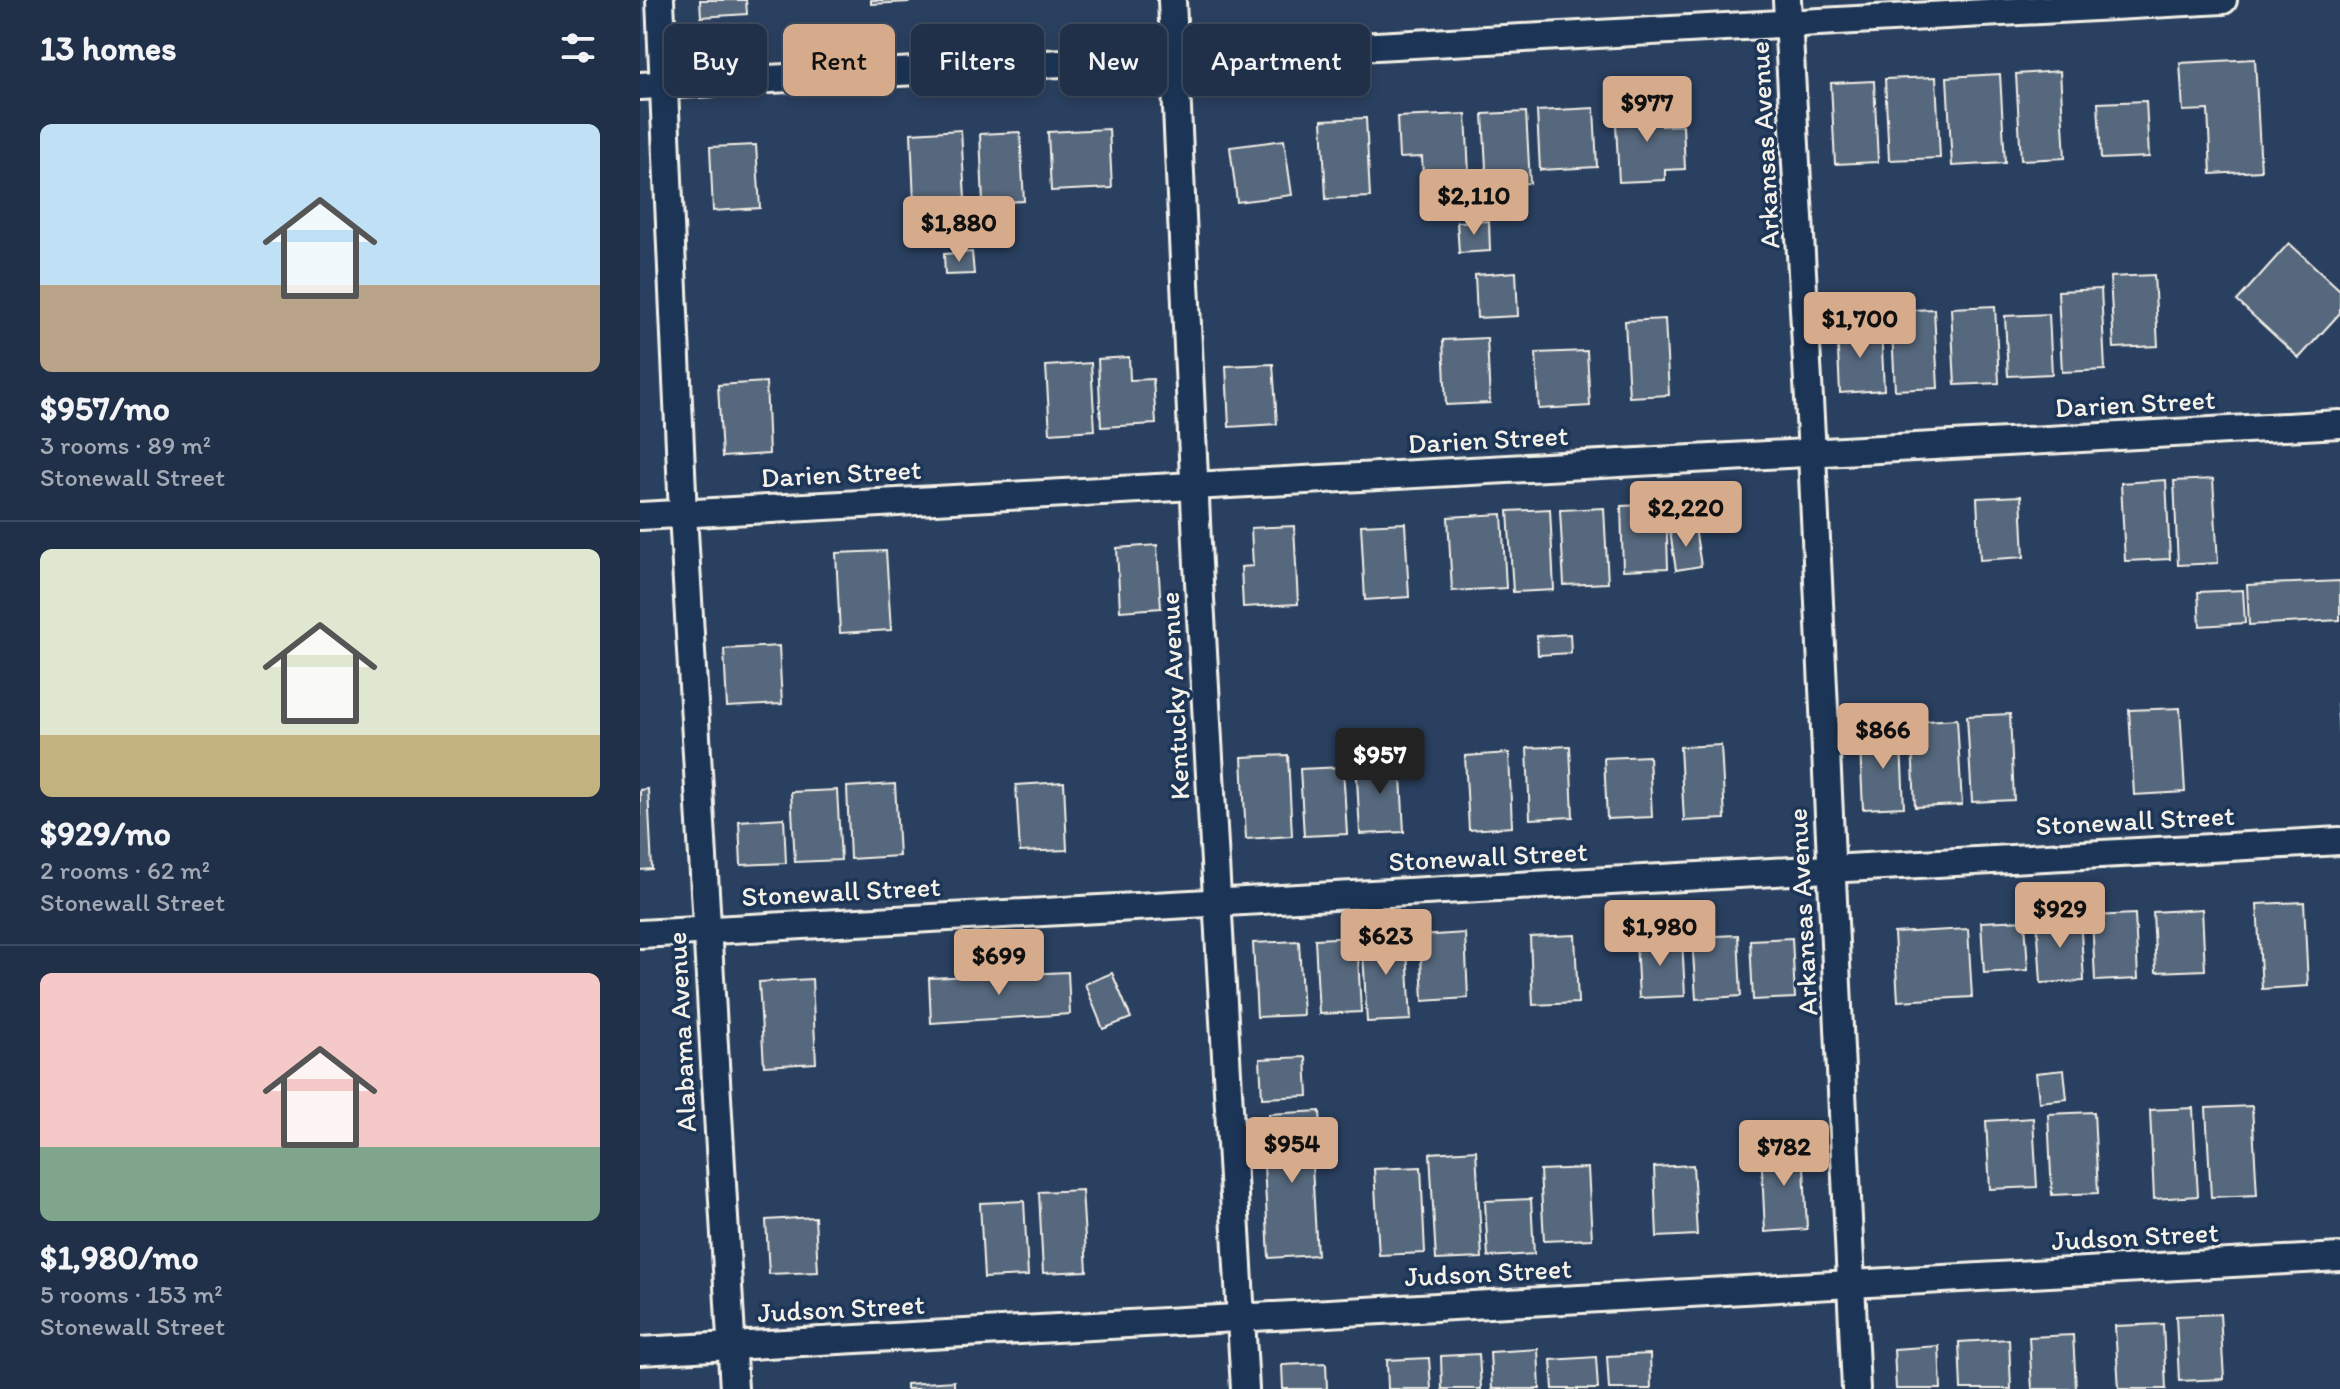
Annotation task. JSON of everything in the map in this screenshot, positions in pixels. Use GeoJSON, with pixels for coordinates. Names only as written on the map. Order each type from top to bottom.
{"type":"FeatureCollection","features":[{"type":"Feature","properties":{"kind":"street","name":"Alabama Avenue"},"geometry":{"type":"LineString","coordinates":[[660,0],[652,85],[683,514],[734,1389]]}},
{"type":"Feature","properties":{"kind":"street","name":"Kentucky Avenue"},"geometry":{"type":"LineString","coordinates":[[1172,0],[1217,904],[1245,1389]]}},
{"type":"Feature","properties":{"kind":"street"},"geometry":{"type":"LineString","coordinates":[[652,85],[1174,58],[1788,12],[2223,0]]}},
{"type":"Feature","properties":{"kind":"street","name":"Arkansas Avenue"},"geometry":{"type":"LineString","coordinates":[[1788,12],[1856,1389]]}},
{"type":"Feature","properties":{"kind":"street","name":"Darien Street"},"geometry":{"type":"LineString","coordinates":[[640,516],[2340,424]]}},
{"type":"Feature","properties":{"kind":"street","name":"Stonewall Street"},"geometry":{"type":"LineString","coordinates":[[640,934],[2340,841]]}},
{"type":"Feature","properties":{"kind":"street","name":"Judson Street"},"geometry":{"type":"LineString","coordinates":[[640,1351],[2340,1257]]}},
{"type":"Feature","properties":{"kind":"building"},"geometry":{"type":"Polygon","coordinates":[[[700,0],[746,0],[747,14],[701,17],[700,0]]]}},
{"type":"Feature","properties":{"kind":"building"},"geometry":{"type":"Polygon","coordinates":[[[871,0],[910,0],[910,2],[871,4],[871,0]]]}},
{"type":"Feature","properties":{"kind":"building"},"geometry":{"type":"Polygon","coordinates":[[[2255,59],[2261,171],[2211,174],[2208,110],[2183,111],[2180,63],[2255,59]]]}},
{"type":"Feature","properties":{"kind":"building"},"geometry":{"type":"Polygon","coordinates":[[[2060,71],[2065,158],[2021,160],[2016,74],[2060,71]]]}},
{"type":"Feature","properties":{"kind":"building"},"geometry":{"type":"Polygon","coordinates":[[[2000,74],[2005,163],[1952,166],[1947,77],[2000,74]]]}},
{"type":"Feature","properties":{"kind":"building"},"geometry":{"type":"Polygon","coordinates":[[[1936,77],[1940,158],[1889,160],[1885,79],[1936,77]]]}},
{"type":"Feature","properties":{"kind":"building"},"geometry":{"type":"Polygon","coordinates":[[[1874,81],[1878,162],[1835,164],[1831,83],[1874,81]]]}},
{"type":"Feature","properties":{"kind":"building"},"geometry":{"type":"Polygon","coordinates":[[[2146,101],[2149,157],[2101,159],[2098,103],[2146,101]]]}},
{"type":"Feature","properties":{"kind":"building"},"geometry":{"type":"Polygon","coordinates":[[[1661,103],[1662,126],[1683,125],[1685,169],[1665,170],[1665,180],[1619,182],[1615,105],[1661,103]]]}},
{"type":"Feature","properties":{"kind":"building"},"geometry":{"type":"Polygon","coordinates":[[[1594,108],[1597,167],[1540,170],[1537,111],[1594,108]]]}},
{"type":"Feature","properties":{"kind":"building"},"geometry":{"type":"Polygon","coordinates":[[[1526,112],[1530,183],[1487,185],[1483,114],[1526,112]]]}},
{"type":"Feature","properties":{"kind":"building"},"geometry":{"type":"Polygon","coordinates":[[[1466,114],[1470,194],[1424,196],[1422,157],[1399,158],[1397,117],[1466,114]]]}},
{"type":"Feature","properties":{"kind":"building"},"geometry":{"type":"Polygon","coordinates":[[[1366,118],[1370,197],[1326,199],[1322,120],[1366,118]]]}},
{"type":"Feature","properties":{"kind":"building"},"geometry":{"type":"Polygon","coordinates":[[[1109,129],[1112,188],[1051,191],[1048,132],[1109,129]]]}},
{"type":"Feature","properties":{"kind":"building"},"geometry":{"type":"Polygon","coordinates":[[[961,130],[965,199],[914,202],[911,133],[961,130]]]}},
{"type":"Feature","properties":{"kind":"building"},"geometry":{"type":"Polygon","coordinates":[[[1020,132],[1024,201],[983,203],[980,134],[1020,132]]]}},
{"type":"Feature","properties":{"kind":"building"},"geometry":{"type":"Polygon","coordinates":[[[1284,140],[1292,195],[1237,202],[1230,147],[1284,140]]]}},
{"type":"Feature","properties":{"kind":"building"},"geometry":{"type":"Polygon","coordinates":[[[756,145],[760,208],[713,211],[710,147],[756,145]]]}},
{"type":"Feature","properties":{"kind":"building"},"geometry":{"type":"Polygon","coordinates":[[[1489,221],[1490,251],[1459,253],[1457,222],[1489,221]]]}},
{"type":"Feature","properties":{"kind":"building"},"geometry":{"type":"Polygon","coordinates":[[[2289,243],[2340,290],[2340,313],[2299,358],[2237,301],[2289,243]]]}},
{"type":"Feature","properties":{"kind":"building"},"geometry":{"type":"Polygon","coordinates":[[[972,252],[974,274],[945,275],[944,254],[972,252]]]}},
{"type":"Feature","properties":{"kind":"building"},"geometry":{"type":"Polygon","coordinates":[[[1516,272],[1518,316],[1477,318],[1475,275],[1516,272]]]}},
{"type":"Feature","properties":{"kind":"building"},"geometry":{"type":"Polygon","coordinates":[[[2154,275],[2158,346],[2114,348],[2110,277],[2154,275]]]}},
{"type":"Feature","properties":{"kind":"building"},"geometry":{"type":"Polygon","coordinates":[[[2101,289],[2105,370],[2062,372],[2058,291],[2101,289]]]}},
{"type":"Feature","properties":{"kind":"building"},"geometry":{"type":"Polygon","coordinates":[[[1995,306],[1999,383],[1955,385],[1951,308],[1995,306]]]}},
{"type":"Feature","properties":{"kind":"building"},"geometry":{"type":"Polygon","coordinates":[[[1934,309],[1938,388],[1895,390],[1891,311],[1934,309]]]}},
{"type":"Feature","properties":{"kind":"building"},"geometry":{"type":"Polygon","coordinates":[[[2049,314],[2052,374],[2008,376],[2005,316],[2049,314]]]}},
{"type":"Feature","properties":{"kind":"building"},"geometry":{"type":"Polygon","coordinates":[[[1665,319],[1669,395],[1629,397],[1625,321],[1665,319]]]}},
{"type":"Feature","properties":{"kind":"building"},"geometry":{"type":"Polygon","coordinates":[[[1881,327],[1884,390],[1840,393],[1837,330],[1881,327]]]}},
{"type":"Feature","properties":{"kind":"building"},"geometry":{"type":"Polygon","coordinates":[[[1487,338],[1490,403],[1446,405],[1443,340],[1487,338]]]}},
{"type":"Feature","properties":{"kind":"building"},"geometry":{"type":"Polygon","coordinates":[[[1587,351],[1590,406],[1539,409],[1536,353],[1587,351]]]}},
{"type":"Feature","properties":{"kind":"building"},"geometry":{"type":"Polygon","coordinates":[[[1129,357],[1130,380],[1153,379],[1156,424],[1101,427],[1098,359],[1129,357]]]}},
{"type":"Feature","properties":{"kind":"building"},"geometry":{"type":"Polygon","coordinates":[[[1091,363],[1095,430],[1050,433],[1046,366],[1091,363]]]}},
{"type":"Feature","properties":{"kind":"building"},"geometry":{"type":"Polygon","coordinates":[[[1273,364],[1277,424],[1229,427],[1226,366],[1273,364]]]}},
{"type":"Feature","properties":{"kind":"building"},"geometry":{"type":"Polygon","coordinates":[[[766,382],[769,454],[722,457],[718,385],[766,382]]]}},
{"type":"Feature","properties":{"kind":"building"},"geometry":{"type":"Polygon","coordinates":[[[2213,479],[2218,563],[2178,565],[2174,481],[2213,479]]]}},
{"type":"Feature","properties":{"kind":"building"},"geometry":{"type":"Polygon","coordinates":[[[2166,480],[2170,559],[2125,561],[2121,483],[2166,480]]]}},
{"type":"Feature","properties":{"kind":"building"},"geometry":{"type":"Polygon","coordinates":[[[2021,496],[2024,557],[1980,560],[1977,498],[2021,496]]]}},
{"type":"Feature","properties":{"kind":"building"},"geometry":{"type":"Polygon","coordinates":[[[1666,504],[1668,568],[1623,570],[1621,506],[1666,504]]]}},
{"type":"Feature","properties":{"kind":"building"},"geometry":{"type":"Polygon","coordinates":[[[1604,508],[1608,583],[1564,585],[1560,510],[1604,508]]]}},
{"type":"Feature","properties":{"kind":"building"},"geometry":{"type":"Polygon","coordinates":[[[1550,509],[1554,590],[1513,592],[1508,511],[1550,509]]]}},
{"type":"Feature","properties":{"kind":"building"},"geometry":{"type":"Polygon","coordinates":[[[1502,514],[1506,588],[1452,591],[1448,517],[1502,514]]]}},
{"type":"Feature","properties":{"kind":"building"},"geometry":{"type":"Polygon","coordinates":[[[1405,523],[1409,597],[1365,600],[1361,525],[1405,523]]]}},
{"type":"Feature","properties":{"kind":"building"},"geometry":{"type":"Polygon","coordinates":[[[1294,526],[1298,604],[1243,607],[1241,567],[1253,566],[1251,528],[1294,526]]]}},
{"type":"Feature","properties":{"kind":"building"},"geometry":{"type":"Polygon","coordinates":[[[1695,528],[1701,566],[1676,570],[1670,532],[1695,528]]]}},
{"type":"Feature","properties":{"kind":"building"},"geometry":{"type":"Polygon","coordinates":[[[1157,545],[1161,608],[1120,611],[1117,548],[1157,545]]]}},
{"type":"Feature","properties":{"kind":"building"},"geometry":{"type":"Polygon","coordinates":[[[886,551],[891,630],[840,633],[836,553],[886,551]]]}},
{"type":"Feature","properties":{"kind":"building"},"geometry":{"type":"Polygon","coordinates":[[[2340,581],[2340,620],[2249,625],[2247,585],[2340,581]]]}},
{"type":"Feature","properties":{"kind":"building"},"geometry":{"type":"Polygon","coordinates":[[[2243,590],[2245,623],[2200,626],[2198,592],[2243,590]]]}},
{"type":"Feature","properties":{"kind":"building"},"geometry":{"type":"Polygon","coordinates":[[[1570,634],[1571,653],[1538,655],[1537,636],[1570,634]]]}},
{"type":"Feature","properties":{"kind":"building"},"geometry":{"type":"Polygon","coordinates":[[[779,646],[782,704],[727,707],[724,649],[779,646]]]}},
{"type":"Feature","properties":{"kind":"building"},"geometry":{"type":"Polygon","coordinates":[[[2340,703],[2340,753],[2337,704],[2340,703]]]}},
{"type":"Feature","properties":{"kind":"building"},"geometry":{"type":"Polygon","coordinates":[[[2180,708],[2185,792],[2134,795],[2129,710],[2180,708]]]}},
{"type":"Feature","properties":{"kind":"building"},"geometry":{"type":"Polygon","coordinates":[[[2010,714],[2014,800],[1972,802],[1967,716],[2010,714]]]}},
{"type":"Feature","properties":{"kind":"building"},"geometry":{"type":"Polygon","coordinates":[[[1957,719],[1962,805],[1915,807],[1911,722],[1957,719]]]}},
{"type":"Feature","properties":{"kind":"building"},"geometry":{"type":"Polygon","coordinates":[[[1900,724],[1904,807],[1863,809],[1860,746],[1881,745],[1880,725],[1900,724]]]}},
{"type":"Feature","properties":{"kind":"building"},"geometry":{"type":"Polygon","coordinates":[[[1721,745],[1725,819],[1684,821],[1680,747],[1721,745]]]}},
{"type":"Feature","properties":{"kind":"building"},"geometry":{"type":"Polygon","coordinates":[[[1570,746],[1573,817],[1530,819],[1527,748],[1570,746]]]}},
{"type":"Feature","properties":{"kind":"building"},"geometry":{"type":"Polygon","coordinates":[[[1509,753],[1512,827],[1469,830],[1465,756],[1509,753]]]}},
{"type":"Feature","properties":{"kind":"building"},"geometry":{"type":"Polygon","coordinates":[[[1288,755],[1292,836],[1246,839],[1242,757],[1288,755]]]}},
{"type":"Feature","properties":{"kind":"building"},"geometry":{"type":"Polygon","coordinates":[[[1649,756],[1652,817],[1607,819],[1604,758],[1649,756]]]}},
{"type":"Feature","properties":{"kind":"building"},"geometry":{"type":"Polygon","coordinates":[[[1400,758],[1404,832],[1360,834],[1356,760],[1400,758]]]}},
{"type":"Feature","properties":{"kind":"building"},"geometry":{"type":"Polygon","coordinates":[[[1343,767],[1347,834],[1304,836],[1300,769],[1343,767]]]}},
{"type":"Feature","properties":{"kind":"building"},"geometry":{"type":"Polygon","coordinates":[[[1064,782],[1067,850],[1020,852],[1016,785],[1064,782]]]}},
{"type":"Feature","properties":{"kind":"building"},"geometry":{"type":"Polygon","coordinates":[[[895,784],[899,856],[850,859],[847,787],[895,784]]]}},
{"type":"Feature","properties":{"kind":"building"},"geometry":{"type":"Polygon","coordinates":[[[648,789],[652,869],[640,870],[640,790],[648,789]]]}},
{"type":"Feature","properties":{"kind":"building"},"geometry":{"type":"Polygon","coordinates":[[[837,790],[841,860],[795,862],[791,792],[837,790]]]}},
{"type":"Feature","properties":{"kind":"building"},"geometry":{"type":"Polygon","coordinates":[[[784,818],[786,863],[741,865],[739,821],[784,818]]]}},
{"type":"Feature","properties":{"kind":"building"},"geometry":{"type":"Polygon","coordinates":[[[2304,902],[2308,986],[2262,989],[2257,904],[2304,902]]]}},
{"type":"Feature","properties":{"kind":"building"},"geometry":{"type":"Polygon","coordinates":[[[2202,909],[2205,970],[2156,972],[2153,912],[2202,909]]]}},
{"type":"Feature","properties":{"kind":"building"},"geometry":{"type":"Polygon","coordinates":[[[2135,914],[2138,979],[2095,981],[2092,916],[2135,914]]]}},
{"type":"Feature","properties":{"kind":"building"},"geometry":{"type":"Polygon","coordinates":[[[2080,916],[2084,981],[2041,983],[2037,918],[2080,916]]]}},
{"type":"Feature","properties":{"kind":"building"},"geometry":{"type":"Polygon","coordinates":[[[2025,920],[2028,970],[1984,973],[1981,922],[2025,920]]]}},
{"type":"Feature","properties":{"kind":"building"},"geometry":{"type":"Polygon","coordinates":[[[1968,929],[1972,997],[1898,1001],[1894,933],[1968,929]]]}},
{"type":"Feature","properties":{"kind":"building"},"geometry":{"type":"Polygon","coordinates":[[[1406,932],[1411,1020],[1367,1022],[1362,934],[1406,932]]]}},
{"type":"Feature","properties":{"kind":"building"},"geometry":{"type":"Polygon","coordinates":[[[1465,933],[1468,998],[1423,1001],[1420,936],[1465,933]]]}},
{"type":"Feature","properties":{"kind":"building"},"geometry":{"type":"Polygon","coordinates":[[[1575,935],[1578,1003],[1533,1005],[1530,937],[1575,935]]]}},
{"type":"Feature","properties":{"kind":"building"},"geometry":{"type":"Polygon","coordinates":[[[1738,935],[1741,996],[1696,999],[1692,937],[1738,935]]]}},
{"type":"Feature","properties":{"kind":"building"},"geometry":{"type":"Polygon","coordinates":[[[1357,937],[1361,1012],[1319,1014],[1315,939],[1357,937]]]}},
{"type":"Feature","properties":{"kind":"building"},"geometry":{"type":"Polygon","coordinates":[[[1682,938],[1685,996],[1639,998],[1636,940],[1682,938]]]}},
{"type":"Feature","properties":{"kind":"building"},"geometry":{"type":"Polygon","coordinates":[[[1792,938],[1795,998],[1753,1000],[1750,940],[1792,938]]]}},
{"type":"Feature","properties":{"kind":"building"},"geometry":{"type":"Polygon","coordinates":[[[1299,941],[1303,1015],[1257,1017],[1253,943],[1299,941]]]}},
{"type":"Feature","properties":{"kind":"building"},"geometry":{"type":"Polygon","coordinates":[[[1068,972],[1070,1014],[931,1023],[929,978],[1068,972]]]}},
{"type":"Feature","properties":{"kind":"building"},"geometry":{"type":"Polygon","coordinates":[[[1112,973],[1131,1018],[1103,1029],[1085,984],[1112,973]]]}},
{"type":"Feature","properties":{"kind":"building"},"geometry":{"type":"Polygon","coordinates":[[[812,979],[816,1063],[764,1066],[759,982],[812,979]]]}},
{"type":"Feature","properties":{"kind":"building"},"geometry":{"type":"Polygon","coordinates":[[[1306,1057],[1308,1096],[1262,1098],[1260,1059],[1306,1057]]]}},
{"type":"Feature","properties":{"kind":"building"},"geometry":{"type":"Polygon","coordinates":[[[2064,1070],[2067,1099],[2039,1102],[2036,1073],[2064,1070]]]}},
{"type":"Feature","properties":{"kind":"building"},"geometry":{"type":"Polygon","coordinates":[[[2252,1106],[2257,1195],[2211,1197],[2206,1108],[2252,1106]]]}},
{"type":"Feature","properties":{"kind":"building"},"geometry":{"type":"Polygon","coordinates":[[[2193,1108],[2198,1196],[2154,1199],[2150,1110],[2193,1108]]]}},
{"type":"Feature","properties":{"kind":"building"},"geometry":{"type":"Polygon","coordinates":[[[1320,1111],[1322,1148],[1311,1148],[1317,1255],[1269,1258],[1264,1165],[1285,1164],[1284,1145],[1270,1146],[1269,1114],[1320,1111]]]}},
{"type":"Feature","properties":{"kind":"building"},"geometry":{"type":"Polygon","coordinates":[[[2094,1112],[2098,1193],[2052,1195],[2048,1114],[2094,1112]]]}},
{"type":"Feature","properties":{"kind":"building"},"geometry":{"type":"Polygon","coordinates":[[[2033,1118],[2037,1187],[1990,1189],[1986,1121],[2033,1118]]]}},
{"type":"Feature","properties":{"kind":"building"},"geometry":{"type":"Polygon","coordinates":[[[1803,1145],[1807,1229],[1765,1232],[1761,1148],[1803,1145]]]}},
{"type":"Feature","properties":{"kind":"building"},"geometry":{"type":"Polygon","coordinates":[[[1476,1150],[1482,1258],[1436,1260],[1430,1153],[1476,1150]]]}},
{"type":"Feature","properties":{"kind":"building"},"geometry":{"type":"Polygon","coordinates":[[[1693,1165],[1697,1235],[1657,1237],[1654,1167],[1693,1165]]]}},
{"type":"Feature","properties":{"kind":"building"},"geometry":{"type":"Polygon","coordinates":[[[1421,1167],[1425,1253],[1379,1255],[1374,1169],[1421,1167]]]}},
{"type":"Feature","properties":{"kind":"building"},"geometry":{"type":"Polygon","coordinates":[[[1588,1168],[1592,1239],[1544,1241],[1540,1170],[1588,1168]]]}},
{"type":"Feature","properties":{"kind":"building"},"geometry":{"type":"Polygon","coordinates":[[[1082,1190],[1087,1271],[1043,1273],[1039,1192],[1082,1190]]]}},
{"type":"Feature","properties":{"kind":"building"},"geometry":{"type":"Polygon","coordinates":[[[1531,1199],[1534,1254],[1488,1257],[1485,1201],[1531,1199]]]}},
{"type":"Feature","properties":{"kind":"building"},"geometry":{"type":"Polygon","coordinates":[[[1024,1201],[1028,1276],[984,1278],[980,1203],[1024,1201]]]}},
{"type":"Feature","properties":{"kind":"building"},"geometry":{"type":"Polygon","coordinates":[[[815,1217],[818,1272],[769,1274],[766,1220],[815,1217]]]}},
{"type":"Feature","properties":{"kind":"building"},"geometry":{"type":"Polygon","coordinates":[[[2220,1314],[2224,1379],[2179,1381],[2176,1316],[2220,1314]]]}},
{"type":"Feature","properties":{"kind":"building"},"geometry":{"type":"Polygon","coordinates":[[[2163,1324],[2166,1389],[2119,1389],[2115,1326],[2163,1324]]]}},
{"type":"Feature","properties":{"kind":"building"},"geometry":{"type":"Polygon","coordinates":[[[2073,1335],[2076,1389],[2032,1389],[2029,1337],[2073,1335]]]}},
{"type":"Feature","properties":{"kind":"building"},"geometry":{"type":"Polygon","coordinates":[[[2009,1339],[2011,1389],[1961,1389],[1959,1342],[2009,1339]]]}},
{"type":"Feature","properties":{"kind":"building"},"geometry":{"type":"Polygon","coordinates":[[[1939,1346],[1941,1389],[1896,1389],[1894,1349],[1939,1346]]]}},
{"type":"Feature","properties":{"kind":"building"},"geometry":{"type":"Polygon","coordinates":[[[1538,1349],[1540,1389],[1492,1389],[1490,1352],[1538,1349]]]}},
{"type":"Feature","properties":{"kind":"building"},"geometry":{"type":"Polygon","coordinates":[[[1479,1354],[1481,1389],[1442,1389],[1441,1356],[1479,1354]]]}},
{"type":"Feature","properties":{"kind":"building"},"geometry":{"type":"Polygon","coordinates":[[[1650,1354],[1651,1389],[1609,1389],[1607,1356],[1650,1354]]]}},
{"type":"Feature","properties":{"kind":"building"},"geometry":{"type":"Polygon","coordinates":[[[1596,1357],[1598,1389],[1553,1389],[1551,1360],[1596,1357]]]}},
{"type":"Feature","properties":{"kind":"building"},"geometry":{"type":"Polygon","coordinates":[[[1429,1358],[1431,1389],[1388,1389],[1387,1360],[1429,1358]]]}},
{"type":"Feature","properties":{"kind":"building"},"geometry":{"type":"Polygon","coordinates":[[[1326,1363],[1327,1389],[1283,1389],[1282,1365],[1326,1363]]]}},
{"type":"Feature","properties":{"kind":"building"},"geometry":{"type":"Polygon","coordinates":[[[954,1381],[954,1389],[906,1389],[906,1384],[954,1381]]]}}]}
